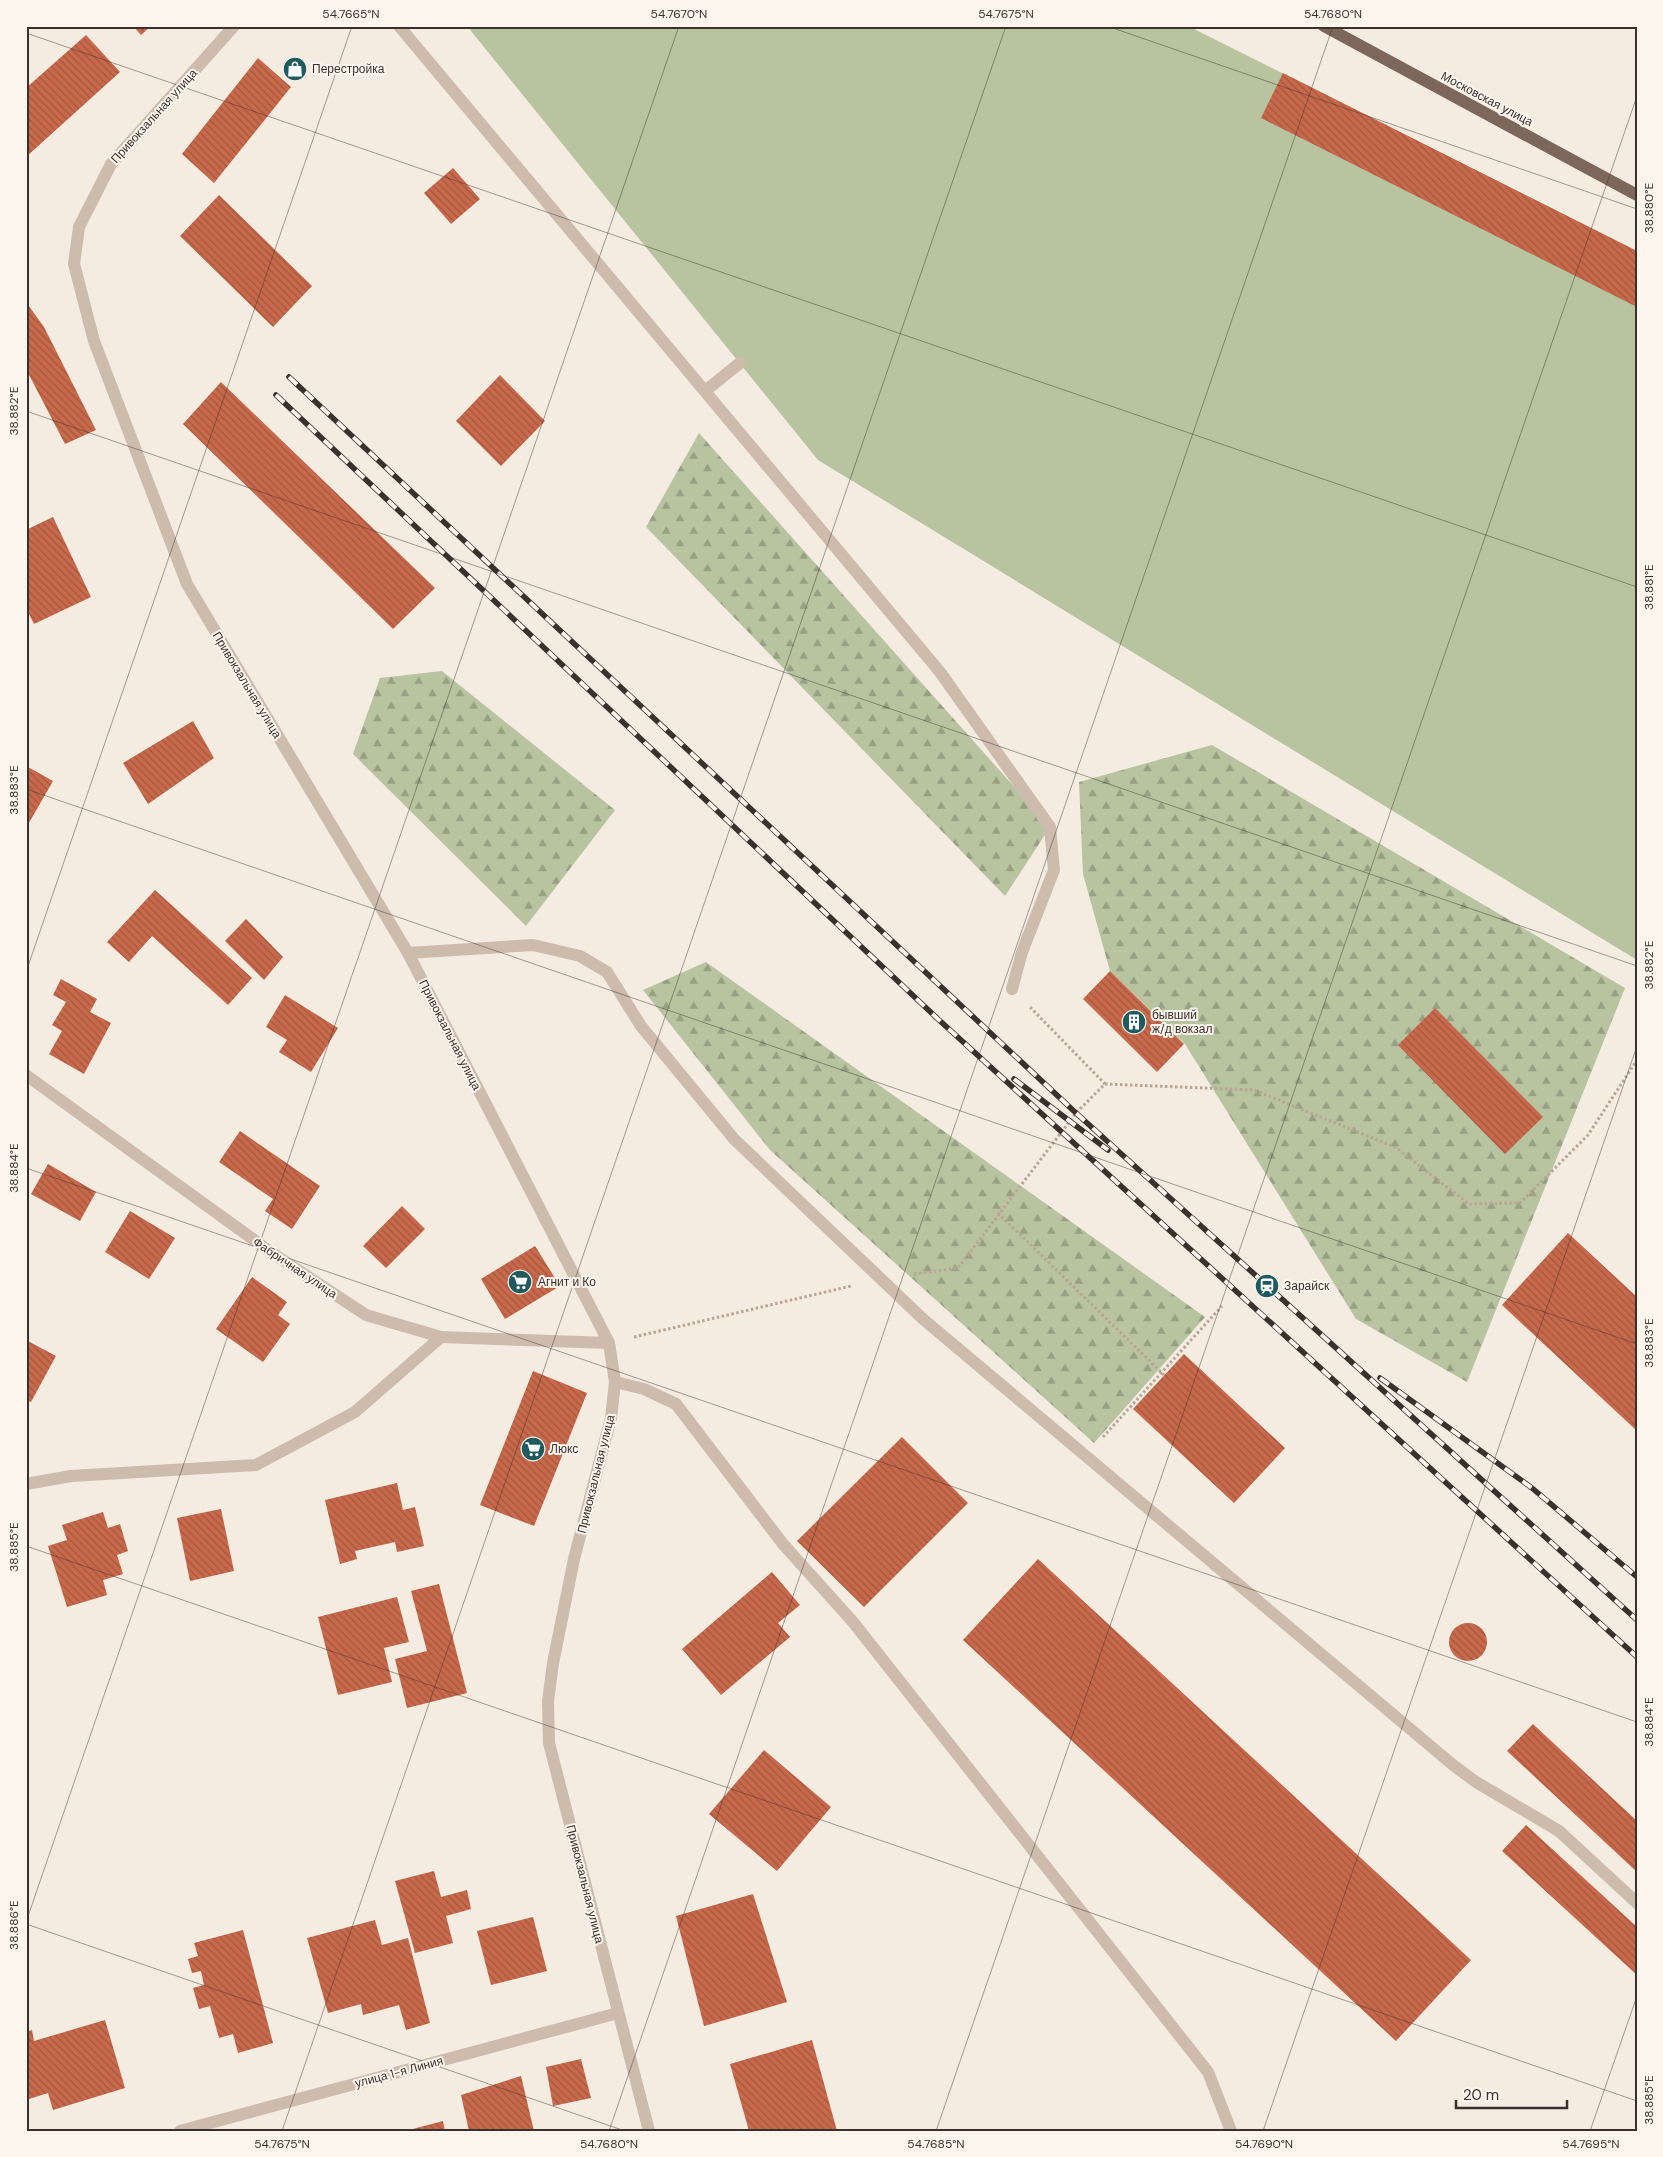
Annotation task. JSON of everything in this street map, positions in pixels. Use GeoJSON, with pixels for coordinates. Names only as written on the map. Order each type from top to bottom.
{"type":"FeatureCollection","features":[{"type":"Feature","properties":{"kind":"main road","name":"Московская улица"},"geometry":{"type":"LineString","coordinates":[[1324,26],[1637,195]]}},
{"type":"Feature","properties":{"kind":"street","name":"Привокзальная улица"},"geometry":{"type":"LineString","coordinates":[[234,26],[111,164],[79,227],[74,264],[94,341],[187,584],[408,953],[608,1343],[615,1382],[611,1418],[574,1559],[553,1663],[548,1701],[549,1743],[649,2131]]}},
{"type":"Feature","properties":{"kind":"street"},"geometry":{"type":"LineString","coordinates":[[400,26],[940,672],[1050,827],[1054,870],[1022,952],[1012,989]]}},
{"type":"Feature","properties":{"kind":"street"},"geometry":{"type":"LineString","coordinates":[[705,391],[740,363]]}},
{"type":"Feature","properties":{"kind":"street"},"geometry":{"type":"LineString","coordinates":[[408,953],[533,946],[580,956],[607,972],[641,1026],[734,1139],[923,1319],[1454,1765],[1476,1782],[1559,1831],[1637,1902]]}},
{"type":"Feature","properties":{"kind":"street","name":"Фабричная улица"},"geometry":{"type":"LineString","coordinates":[[26,1075],[272,1253],[366,1315],[441,1337],[608,1343]]}},
{"type":"Feature","properties":{"kind":"street"},"geometry":{"type":"LineString","coordinates":[[26,1484],[71,1476],[256,1465],[355,1412],[441,1337]]}},
{"type":"Feature","properties":{"kind":"street"},"geometry":{"type":"LineString","coordinates":[[615,1382],[644,1389],[676,1404],[783,1544],[853,1622],[1208,2072],[1230,2131]]}},
{"type":"Feature","properties":{"kind":"street","name":"улица 1-я Линия"},"geometry":{"type":"LineString","coordinates":[[180,2131],[618,2013]]}},
{"type":"Feature","properties":{"kind":"path"},"geometry":{"type":"LineString","coordinates":[[1012,989],[1105,1084],[1254,1090],[1394,1147],[1469,1204],[1520,1203],[1588,1135],[1637,1060]]}},
{"type":"Feature","properties":{"kind":"path"},"geometry":{"type":"LineString","coordinates":[[608,1343],[881,1279],[958,1268],[998,1213],[1076,1114],[1105,1084]]}},
{"type":"Feature","properties":{"kind":"path"},"geometry":{"type":"LineString","coordinates":[[998,1213],[1163,1374]]}},
{"type":"Feature","properties":{"kind":"path"},"geometry":{"type":"LineString","coordinates":[[1086,1456],[1163,1374],[1222,1306]]}},
{"type":"Feature","properties":{"kind":"green space"},"geometry":{"type":"Polygon","coordinates":[[[467,26],[1188,26],[1637,251],[1637,960],[818,460],[467,26]]]}},
{"type":"Feature","properties":{"kind":"green space"},"geometry":{"type":"Polygon","coordinates":[[[699,433],[1050,827],[1005,896],[646,527],[699,433]]]}},
{"type":"Feature","properties":{"kind":"green space"},"geometry":{"type":"Polygon","coordinates":[[[442,671],[615,810],[526,926],[353,754],[380,678],[442,671]]]}},
{"type":"Feature","properties":{"kind":"green space"},"geometry":{"type":"Polygon","coordinates":[[[1212,745],[1625,988],[1467,1382],[1356,1319],[1185,1044],[1110,971],[1083,874],[1079,782],[1212,745]]]}},
{"type":"Feature","properties":{"kind":"green space"},"geometry":{"type":"Polygon","coordinates":[[[706,962],[1205,1317],[1094,1443],[770,1150],[643,990],[706,962]]]}},
{"type":"Feature","properties":{"kind":"building"},"geometry":{"type":"Polygon","coordinates":[[[133,26],[151,26],[141,35],[133,26]]]}},
{"type":"Feature","properties":{"kind":"building"},"geometry":{"type":"Polygon","coordinates":[[[86,35],[120,72],[26,157],[26,88],[86,35]]]}},
{"type":"Feature","properties":{"kind":"building"},"geometry":{"type":"Polygon","coordinates":[[[258,58],[291,87],[214,183],[182,154],[258,58]]]}},
{"type":"Feature","properties":{"kind":"building"},"geometry":{"type":"Polygon","coordinates":[[[1283,73],[1637,251],[1637,307],[1261,118],[1283,73]]]}},
{"type":"Feature","properties":{"kind":"building"},"geometry":{"type":"Polygon","coordinates":[[[453,168],[480,199],[451,224],[424,193],[453,168]]]}},
{"type":"Feature","properties":{"kind":"building"},"geometry":{"type":"Polygon","coordinates":[[[219,195],[312,286],[273,327],[180,236],[219,195]]]}},
{"type":"Feature","properties":{"kind":"building"},"geometry":{"type":"Polygon","coordinates":[[[26,302],[44,327],[96,430],[65,444],[26,369],[26,302]]]}},
{"type":"Feature","properties":{"kind":"building"},"geometry":{"type":"Polygon","coordinates":[[[500,375],[545,421],[501,466],[456,421],[500,375]]]}},
{"type":"Feature","properties":{"kind":"building"},"geometry":{"type":"Polygon","coordinates":[[[221,382],[435,588],[393,629],[183,424],[221,382]]]}},
{"type":"Feature","properties":{"kind":"building"},"geometry":{"type":"Polygon","coordinates":[[[53,517],[91,597],[34,624],[26,608],[26,530],[53,517]]]}},
{"type":"Feature","properties":{"kind":"building"},"geometry":{"type":"Polygon","coordinates":[[[193,721],[214,758],[148,804],[123,763],[193,721]]]}},
{"type":"Feature","properties":{"kind":"building"},"geometry":{"type":"Polygon","coordinates":[[[26,766],[53,781],[26,828],[26,766]]]}},
{"type":"Feature","properties":{"kind":"building"},"geometry":{"type":"Polygon","coordinates":[[[155,890],[252,978],[228,1005],[152,936],[129,962],[107,942],[155,890]]]}},
{"type":"Feature","properties":{"kind":"building"},"geometry":{"type":"Polygon","coordinates":[[[246,919],[283,957],[264,980],[225,941],[246,919]]]}},
{"type":"Feature","properties":{"kind":"building","name":"бывший ж/д вокзал"},"geometry":{"type":"Polygon","coordinates":[[[1110,971],[1184,1044],[1157,1072],[1083,999],[1110,971]]]}},
{"type":"Feature","properties":{"kind":"building"},"geometry":{"type":"Polygon","coordinates":[[[61,979],[97,999],[90,1012],[111,1023],[84,1074],[49,1054],[62,1031],[52,1025],[66,1002],[53,995],[61,979]]]}},
{"type":"Feature","properties":{"kind":"building"},"geometry":{"type":"Polygon","coordinates":[[[285,995],[338,1028],[311,1072],[279,1052],[287,1040],[266,1027],[285,995]]]}},
{"type":"Feature","properties":{"kind":"building"},"geometry":{"type":"Polygon","coordinates":[[[1435,1008],[1543,1117],[1505,1154],[1398,1045],[1435,1008]]]}},
{"type":"Feature","properties":{"kind":"building"},"geometry":{"type":"Polygon","coordinates":[[[240,1131],[320,1186],[292,1229],[265,1211],[273,1199],[219,1162],[240,1131]]]}},
{"type":"Feature","properties":{"kind":"building"},"geometry":{"type":"Polygon","coordinates":[[[48,1164],[96,1192],[80,1221],[31,1194],[48,1164]]]}},
{"type":"Feature","properties":{"kind":"building"},"geometry":{"type":"Polygon","coordinates":[[[402,1206],[425,1229],[386,1268],[363,1246],[402,1206]]]}},
{"type":"Feature","properties":{"kind":"building"},"geometry":{"type":"Polygon","coordinates":[[[130,1211],[175,1238],[149,1279],[105,1252],[130,1211]]]}},
{"type":"Feature","properties":{"kind":"building"},"geometry":{"type":"Polygon","coordinates":[[[1568,1233],[1637,1297],[1637,1431],[1502,1305],[1568,1233]]]}},
{"type":"Feature","properties":{"kind":"building","name":"Агнит и Ко"},"geometry":{"type":"Polygon","coordinates":[[[535,1246],[560,1286],[505,1319],[481,1279],[535,1246]]]}},
{"type":"Feature","properties":{"kind":"building"},"geometry":{"type":"Polygon","coordinates":[[[252,1277],[287,1302],[278,1315],[290,1324],[263,1362],[216,1329],[252,1277]]]}},
{"type":"Feature","properties":{"kind":"building"},"geometry":{"type":"Polygon","coordinates":[[[26,1340],[56,1356],[31,1402],[26,1400],[26,1340]]]}},
{"type":"Feature","properties":{"kind":"building"},"geometry":{"type":"Polygon","coordinates":[[[1184,1354],[1285,1448],[1234,1503],[1133,1409],[1184,1354]]]}},
{"type":"Feature","properties":{"kind":"building","name":"Люкс"},"geometry":{"type":"Polygon","coordinates":[[[533,1371],[587,1393],[534,1526],[480,1505],[533,1371]]]}},
{"type":"Feature","properties":{"kind":"building"},"geometry":{"type":"Polygon","coordinates":[[[902,1437],[968,1503],[864,1607],[797,1541],[902,1437]]]}},
{"type":"Feature","properties":{"kind":"building"},"geometry":{"type":"Polygon","coordinates":[[[397,1483],[403,1510],[415,1507],[424,1546],[397,1552],[395,1542],[355,1551],[357,1559],[340,1564],[325,1500],[397,1483]]]}},
{"type":"Feature","properties":{"kind":"building"},"geometry":{"type":"Polygon","coordinates":[[[221,1509],[234,1571],[190,1581],[177,1518],[221,1509]]]}},
{"type":"Feature","properties":{"kind":"building"},"geometry":{"type":"Polygon","coordinates":[[[103,1512],[108,1528],[120,1524],[128,1551],[117,1555],[123,1574],[103,1580],[107,1595],[67,1607],[48,1546],[67,1540],[62,1525],[103,1512]]]}},
{"type":"Feature","properties":{"kind":"building"},"geometry":{"type":"Polygon","coordinates":[[[1038,1559],[1471,1960],[1396,2041],[963,1640],[1038,1559]]]}},
{"type":"Feature","properties":{"kind":"building"},"geometry":{"type":"Polygon","coordinates":[[[772,1572],[800,1605],[778,1623],[790,1637],[721,1695],[682,1649],[772,1572]]]}},
{"type":"Feature","properties":{"kind":"building"},"geometry":{"type":"Polygon","coordinates":[[[439,1584],[467,1693],[407,1708],[395,1659],[427,1651],[411,1591],[439,1584]]]}},
{"type":"Feature","properties":{"kind":"building"},"geometry":{"type":"Polygon","coordinates":[[[397,1597],[409,1642],[384,1648],[392,1682],[338,1695],[318,1617],[397,1597]]]}},
{"type":"Feature","properties":{"kind":"building"},"geometry":{"type":"Polygon","coordinates":[[[1468,1623],[1481,1629],[1487,1642],[1481,1655],[1468,1661],[1455,1655],[1449,1642],[1455,1629],[1468,1623]]]}},
{"type":"Feature","properties":{"kind":"building"},"geometry":{"type":"Polygon","coordinates":[[[1533,1724],[1637,1821],[1637,1872],[1507,1751],[1533,1724]]]}},
{"type":"Feature","properties":{"kind":"building"},"geometry":{"type":"Polygon","coordinates":[[[764,1750],[831,1807],[777,1871],[709,1814],[764,1750]]]}},
{"type":"Feature","properties":{"kind":"building"},"geometry":{"type":"Polygon","coordinates":[[[1526,1825],[1637,1927],[1637,1975],[1502,1851],[1526,1825]]]}},
{"type":"Feature","properties":{"kind":"building"},"geometry":{"type":"Polygon","coordinates":[[[434,1871],[441,1897],[467,1890],[471,1909],[446,1916],[453,1943],[415,1953],[395,1881],[434,1871]]]}},
{"type":"Feature","properties":{"kind":"building"},"geometry":{"type":"Polygon","coordinates":[[[753,1894],[787,2002],[704,2026],[676,1916],[753,1894]]]}},
{"type":"Feature","properties":{"kind":"building"},"geometry":{"type":"Polygon","coordinates":[[[533,1917],[547,1971],[491,1985],[477,1931],[533,1917]]]}},
{"type":"Feature","properties":{"kind":"building"},"geometry":{"type":"Polygon","coordinates":[[[375,1920],[382,1945],[408,1938],[430,2023],[406,2030],[399,2005],[363,2015],[361,2004],[328,2013],[307,1938],[375,1920]]]}},
{"type":"Feature","properties":{"kind":"building"},"geometry":{"type":"Polygon","coordinates":[[[243,1930],[273,2043],[238,2053],[233,2034],[219,2038],[210,2006],[199,2009],[193,1988],[204,1985],[201,1971],[192,1973],[188,1959],[198,1956],[194,1943],[243,1930]]]}},
{"type":"Feature","properties":{"kind":"building"},"geometry":{"type":"Polygon","coordinates":[[[105,2020],[125,2088],[53,2110],[48,2093],[26,2100],[26,2032],[32,2030],[34,2041],[105,2020]]]}},
{"type":"Feature","properties":{"kind":"building"},"geometry":{"type":"Polygon","coordinates":[[[812,2040],[837,2131],[749,2131],[730,2064],[812,2040]]]}},
{"type":"Feature","properties":{"kind":"building"},"geometry":{"type":"Polygon","coordinates":[[[581,2059],[591,2098],[553,2106],[546,2067],[581,2059]]]}},
{"type":"Feature","properties":{"kind":"building"},"geometry":{"type":"Polygon","coordinates":[[[521,2076],[534,2131],[469,2131],[461,2095],[521,2076]]]}},
{"type":"Feature","properties":{"kind":"building"},"geometry":{"type":"Polygon","coordinates":[[[443,2121],[445,2131],[409,2131],[409,2130],[443,2121]]]}},
{"type":"Feature","properties":{"kind":"railway"},"geometry":{"type":"LineString","coordinates":[[289,377],[1076,1113],[1637,1620]]}},
{"type":"Feature","properties":{"kind":"railway"},"geometry":{"type":"LineString","coordinates":[[276,395],[939,1020],[1637,1657]]}},
{"type":"Feature","properties":{"kind":"railway"},"geometry":{"type":"LineString","coordinates":[[1014,1079],[1108,1150]]}},
{"type":"Feature","properties":{"kind":"railway"},"geometry":{"type":"LineString","coordinates":[[1380,1378],[1532,1488],[1637,1577]]}},
{"type":"Feature","properties":{"kind":"place","name":"Перестройка"},"geometry":{"type":"Point","coordinates":[295,69]}},
{"type":"Feature","properties":{"kind":"place","name":"бывший ж/д вокзал"},"geometry":{"type":"Point","coordinates":[1134,1022]}},
{"type":"Feature","properties":{"kind":"place","name":"Агнит и Ко"},"geometry":{"type":"Point","coordinates":[520,1282]}},
{"type":"Feature","properties":{"kind":"place","name":"Зарайск"},"geometry":{"type":"Point","coordinates":[1267,1286]}},
{"type":"Feature","properties":{"kind":"place","name":"Люкс"},"geometry":{"type":"Point","coordinates":[533,1449]}}]}
